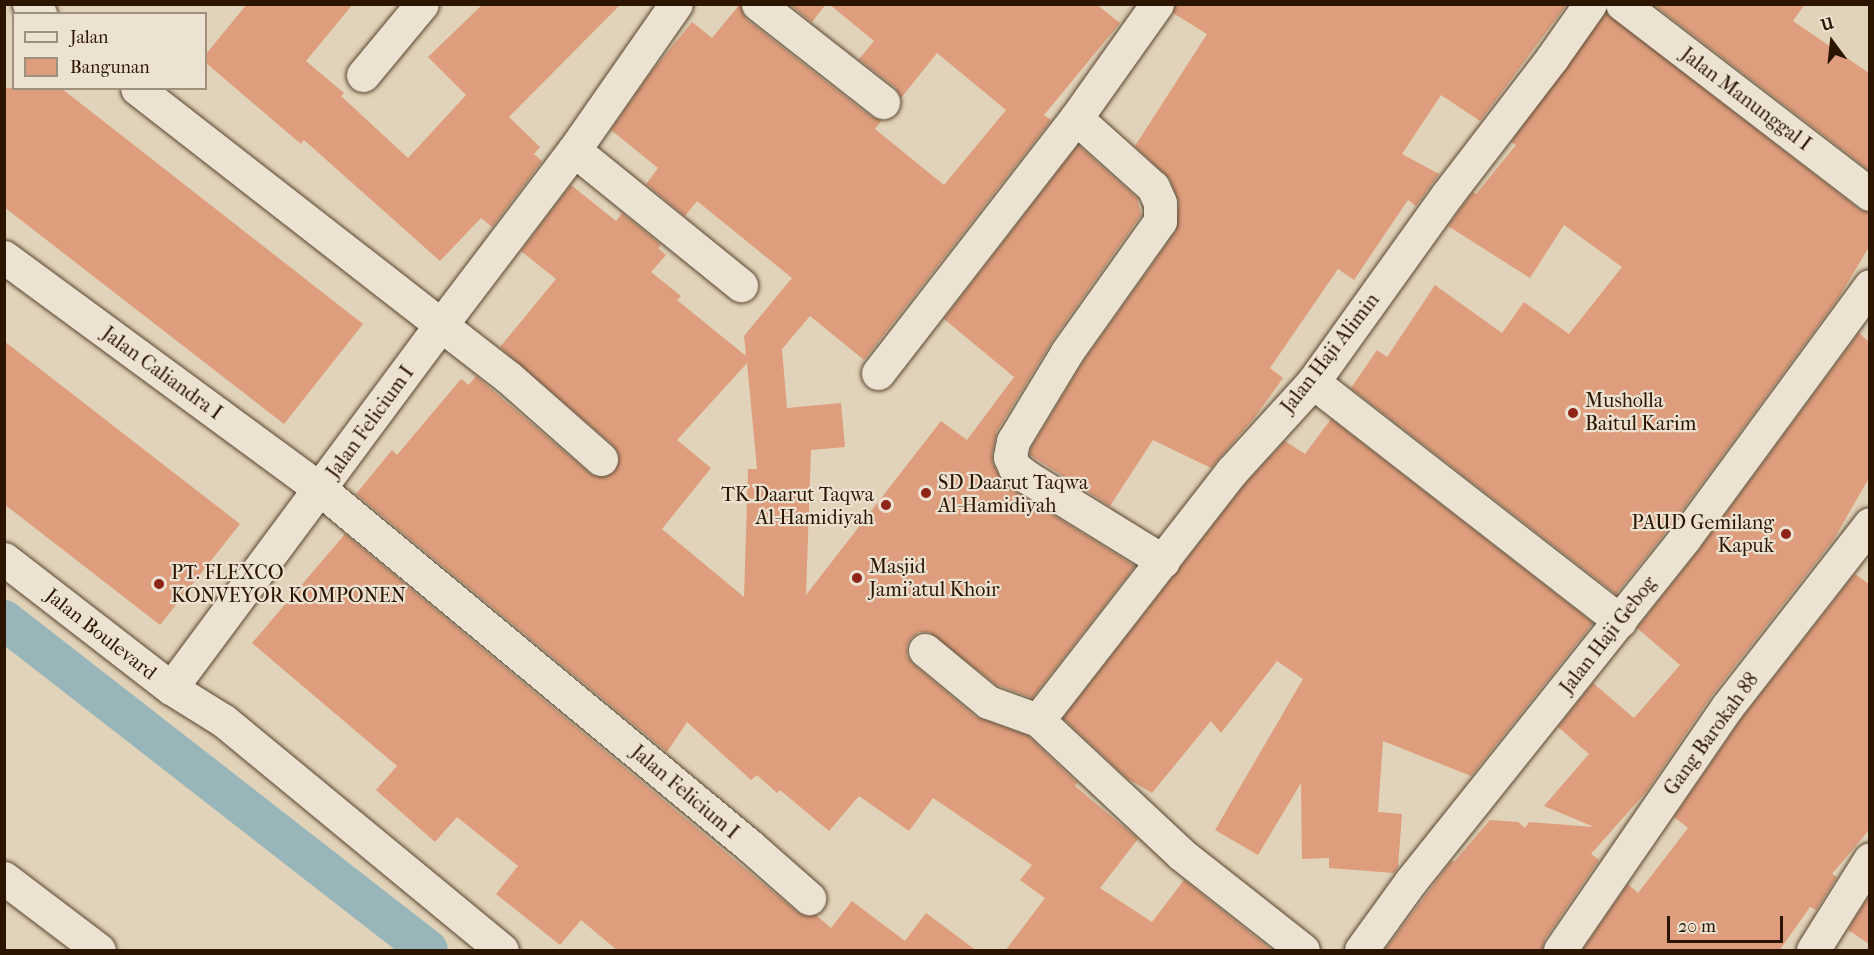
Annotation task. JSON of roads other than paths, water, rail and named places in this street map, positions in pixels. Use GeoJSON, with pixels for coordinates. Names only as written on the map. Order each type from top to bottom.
{"type":"FeatureCollection","features":[{"type":"Feature","properties":{"kind":"street"},"geometry":{"type":"LineString","coordinates":[[363,75],[422,4]]}},
{"type":"Feature","properties":{"kind":"street","name":"Jalan Felicium I"},"geometry":{"type":"LineString","coordinates":[[676,4],[574,150],[320,489],[741,838],[809,898]]}},
{"type":"Feature","properties":{"kind":"street"},"geometry":{"type":"LineString","coordinates":[[758,4],[883,102]]}},
{"type":"Feature","properties":{"kind":"street"},"geometry":{"type":"LineString","coordinates":[[878,373],[1076,118],[1157,4]]}},
{"type":"Feature","properties":{"kind":"street","name":"Jalan Haji Alimin"},"geometry":{"type":"LineString","coordinates":[[1038,720],[1232,471],[1313,382],[1447,195],[1552,58],[1590,4]]}},
{"type":"Feature","properties":{"kind":"street","name":"Jalan Manunggal I"},"geometry":{"type":"LineString","coordinates":[[1622,4],[1869,194]]}},
{"type":"Feature","properties":{"kind":"street"},"geometry":{"type":"LineString","coordinates":[[139,90],[508,377],[601,459]]}},
{"type":"Feature","properties":{"kind":"street"},"geometry":{"type":"LineString","coordinates":[[1076,118],[1154,187],[1160,203],[1160,220],[1067,352],[1013,441],[1010,457],[1015,468],[1027,477],[1163,561]]}},
{"type":"Feature","properties":{"kind":"street"},"geometry":{"type":"LineString","coordinates":[[574,150],[741,285]]}},
{"type":"Feature","properties":{"kind":"street","name":"Jalan Caliandra I"},"geometry":{"type":"LineString","coordinates":[[4,257],[320,489]]}},
{"type":"Feature","properties":{"kind":"street","name":"Jalan Haji Gebog"},"geometry":{"type":"LineString","coordinates":[[1360,951],[1410,881],[1620,621],[1869,286]]}},
{"type":"Feature","properties":{"kind":"street"},"geometry":{"type":"LineString","coordinates":[[1313,382],[1620,621]]}},
{"type":"Feature","properties":{"kind":"street","name":"Jalan Boulevard"},"geometry":{"type":"LineString","coordinates":[[4,560],[171,688],[320,489]]}},
{"type":"Feature","properties":{"kind":"street","name":"Gang Barokah 88"},"geometry":{"type":"LineString","coordinates":[[1560,951],[1727,707],[1869,524]]}},
{"type":"Feature","properties":{"kind":"street"},"geometry":{"type":"LineString","coordinates":[[925,650],[988,702],[1038,720],[1181,854],[1303,951]]}},
{"type":"Feature","properties":{"kind":"street"},"geometry":{"type":"LineString","coordinates":[[171,688],[224,721],[502,951]]}},
{"type":"Feature","properties":{"kind":"street"},"geometry":{"type":"LineString","coordinates":[[1813,951],[1869,859]]}},
{"type":"Feature","properties":{"kind":"street"},"geometry":{"type":"LineString","coordinates":[[4,878],[99,951]]}},
{"type":"Feature","properties":{"kind":"waterway"},"geometry":{"type":"LineString","coordinates":[[4,620],[428,950]]}},
{"type":"Feature","properties":{"kind":"place","name":"Musholla Baitul Karim"},"geometry":{"type":"Point","coordinates":[1573,413]}},
{"type":"Feature","properties":{"kind":"place","name":"SD Daarut Taqwa Al-Hamidiyah"},"geometry":{"type":"Point","coordinates":[926,493]}},
{"type":"Feature","properties":{"kind":"place","name":"TK Daarut Taqwa Al-Hamidiyah"},"geometry":{"type":"Point","coordinates":[886,505]}},
{"type":"Feature","properties":{"kind":"place","name":"PAUD Gemilang Kapuk"},"geometry":{"type":"Point","coordinates":[1786,534]}},
{"type":"Feature","properties":{"kind":"place","name":"Masjid Jami'atul Khoir"},"geometry":{"type":"Point","coordinates":[857,578]}},
{"type":"Feature","properties":{"kind":"place","name":"PT. FLEXCO KONVEYOR KOMPONEN"},"geometry":{"type":"Point","coordinates":[159,584]}}]}
